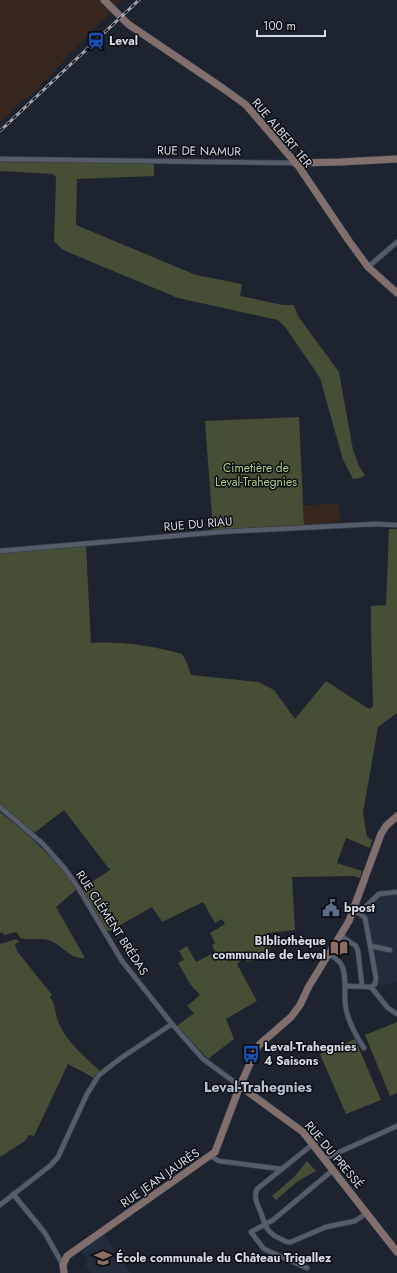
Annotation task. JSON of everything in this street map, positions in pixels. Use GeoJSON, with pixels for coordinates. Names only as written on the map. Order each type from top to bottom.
{"type":"FeatureCollection","features":[{"type":"Feature","properties":{"kind":"street","name":"RUE ALBERT 1ER"},"geometry":{"type":"LineString","coordinates":[[104,0],[128,24],[218,84],[246,105],[295,163],[368,267],[397,293]]}},
{"type":"Feature","properties":{"kind":"street","name":"RUE DE NAMUR"},"geometry":{"type":"LineString","coordinates":[[0,159],[295,163],[397,159]]}},
{"type":"Feature","properties":{"kind":"street"},"geometry":{"type":"LineString","coordinates":[[368,267],[397,242]]}},
{"type":"Feature","properties":{"kind":"street","name":"RUE DU RIAU"},"geometry":{"type":"LineString","coordinates":[[0,551],[231,532],[375,524],[397,525]]}},
{"type":"Feature","properties":{"kind":"street","name":"RUE CLÉMENT BRÉDAS"},"geometry":{"type":"LineString","coordinates":[[0,807],[44,844],[65,869],[79,889],[122,961],[172,1024],[203,1059],[240,1086]]}},
{"type":"Feature","properties":{"kind":"street","name":"RUE JEAN JAURÈS"},"geometry":{"type":"LineString","coordinates":[[63,1265],[67,1256],[215,1152],[240,1086],[257,1048],[291,1017],[300,1005],[309,986],[340,935],[355,914],[381,834],[386,826],[397,816]]}},
{"type":"Feature","properties":{"kind":"street"},"geometry":{"type":"LineString","coordinates":[[355,914],[360,912],[379,894],[397,892]]}},
{"type":"Feature","properties":{"kind":"street"},"geometry":{"type":"LineString","coordinates":[[355,914],[365,918],[376,978],[375,984],[371,987]]}},
{"type":"Feature","properties":{"kind":"street"},"geometry":{"type":"LineString","coordinates":[[340,935],[356,946],[362,986]]}},
{"type":"Feature","properties":{"kind":"street"},"geometry":{"type":"LineString","coordinates":[[371,946],[390,950]]}},
{"type":"Feature","properties":{"kind":"street"},"geometry":{"type":"LineString","coordinates":[[329,954],[340,962],[343,967],[345,1000],[350,1023],[364,1048]]}},
{"type":"Feature","properties":{"kind":"street"},"geometry":{"type":"LineString","coordinates":[[345,986],[371,987],[388,1008],[397,1014]]}},
{"type":"Feature","properties":{"kind":"street"},"geometry":{"type":"LineString","coordinates":[[0,1205],[58,1158],[87,1094],[99,1075],[121,1058],[172,1024]]}},
{"type":"Feature","properties":{"kind":"street","name":"RUE DU PRESSÉ"},"geometry":{"type":"LineString","coordinates":[[240,1086],[303,1132],[397,1252]]}},
{"type":"Feature","properties":{"kind":"street"},"geometry":{"type":"LineString","coordinates":[[324,1159],[397,1126]]}},
{"type":"Feature","properties":{"kind":"street"},"geometry":{"type":"LineString","coordinates":[[313,1144],[281,1169],[256,1192],[256,1199],[264,1224],[272,1235],[288,1242],[326,1227],[355,1221],[367,1213]]}},
{"type":"Feature","properties":{"kind":"street"},"geometry":{"type":"LineString","coordinates":[[210,1156],[218,1161],[281,1169]]}},
{"type":"Feature","properties":{"kind":"street"},"geometry":{"type":"LineString","coordinates":[[307,1268],[264,1249],[252,1232],[273,1220],[334,1170]]}},
{"type":"Feature","properties":{"kind":"street"},"geometry":{"type":"LineString","coordinates":[[13,1194],[45,1233],[63,1265],[64,1273]]}},
{"type":"Feature","properties":{"kind":"shaded area"},"geometry":{"type":"Polygon","coordinates":[[[0,0],[122,0],[38,88],[0,122],[0,0]]]}},
{"type":"Feature","properties":{"kind":"shaded area"},"geometry":{"type":"Polygon","coordinates":[[[339,504],[340,522],[304,525],[303,505],[339,504]]]}},
{"type":"Feature","properties":{"kind":"shaded area"},"geometry":{"type":"Polygon","coordinates":[[[380,890],[397,891],[397,982],[376,986],[364,918],[353,911],[355,907],[359,909],[380,890]]]}},
{"type":"Feature","properties":{"kind":"shaded area","name":"École communale du Château Trigallez"},"geometry":{"type":"Polygon","coordinates":[[[104,1235],[131,1273],[91,1273],[85,1264],[88,1261],[82,1251],[104,1235]]]}},
{"type":"Feature","properties":{"kind":"green space"},"geometry":{"type":"Polygon","coordinates":[[[0,160],[150,163],[154,165],[154,176],[77,179],[76,225],[196,275],[242,284],[240,296],[283,305],[294,305],[298,316],[339,372],[353,450],[360,468],[365,475],[360,478],[353,479],[343,460],[320,378],[286,328],[278,320],[178,298],[63,250],[54,241],[56,177],[53,174],[0,171],[0,160]]]}},
{"type":"Feature","properties":{"kind":"green space","name":"Cimetière de Leval-Trahegnies"},"geometry":{"type":"Polygon","coordinates":[[[299,417],[304,525],[213,530],[205,421],[299,417]]]}},
{"type":"Feature","properties":{"kind":"green space"},"geometry":{"type":"Polygon","coordinates":[[[389,529],[397,529],[397,713],[378,727],[363,813],[367,837],[372,840],[370,848],[346,838],[337,863],[362,871],[360,878],[354,876],[292,877],[295,930],[268,933],[271,957],[247,962],[244,957],[237,964],[257,1001],[226,1019],[234,1039],[208,1059],[177,1026],[194,1013],[187,1006],[200,995],[190,984],[178,963],[184,960],[179,951],[187,946],[196,962],[215,952],[212,945],[215,943],[210,933],[225,924],[222,919],[215,923],[203,902],[162,922],[152,907],[110,931],[106,930],[83,891],[84,887],[110,870],[64,810],[34,833],[0,804],[0,553],[86,546],[91,643],[126,643],[171,651],[182,654],[191,675],[258,682],[274,690],[295,719],[326,681],[369,709],[373,707],[371,606],[386,605],[389,529]]]}},
{"type":"Feature","properties":{"kind":"green space"},"geometry":{"type":"Polygon","coordinates":[[[0,812],[42,848],[77,889],[56,907],[85,958],[71,955],[51,941],[20,938],[16,932],[4,935],[2,932],[0,933],[0,812]]]}},
{"type":"Feature","properties":{"kind":"green space"},"geometry":{"type":"Polygon","coordinates":[[[16,939],[20,942],[15,944],[17,951],[52,995],[50,997],[59,1024],[63,1031],[77,1049],[100,1071],[94,1078],[68,1064],[34,1136],[29,1135],[25,1141],[0,1157],[0,944],[16,939]]]}},
{"type":"Feature","properties":{"kind":"green space"},"geometry":{"type":"Polygon","coordinates":[[[397,1022],[397,1093],[390,1096],[365,1035],[397,1022]]]}},
{"type":"Feature","properties":{"kind":"green space"},"geometry":{"type":"Polygon","coordinates":[[[355,1039],[381,1100],[346,1114],[320,1054],[355,1039]]]}},
{"type":"Feature","properties":{"kind":"green space"},"geometry":{"type":"Polygon","coordinates":[[[307,1161],[316,1171],[298,1181],[276,1200],[272,1196],[294,1177],[307,1161]]]}},
{"type":"Feature","properties":{"kind":"railway"},"geometry":{"type":"LineString","coordinates":[[0,131],[139,0]]}},
{"type":"Feature","properties":{"kind":"place","name":"Leval"},"geometry":{"type":"Point","coordinates":[96,41]}},
{"type":"Feature","properties":{"kind":"place","name":"bpost"},"geometry":{"type":"Point","coordinates":[331,908]}},
{"type":"Feature","properties":{"kind":"place","name":"BIbliothèque communale de Leval"},"geometry":{"type":"Point","coordinates":[339,948]}},
{"type":"Feature","properties":{"kind":"place","name":"Leval-Trahegnies 4 Saisons"},"geometry":{"type":"Point","coordinates":[251,1054]}},
{"type":"Feature","properties":{"kind":"place","name":"École communale du Château Trigallez"},"geometry":{"type":"Point","coordinates":[103,1258]}},
{"type":"Feature","properties":{"kind":"district","name":"Leval-Trahegnies"},"geometry":{"type":"Point","coordinates":[258,1087]}}]}
